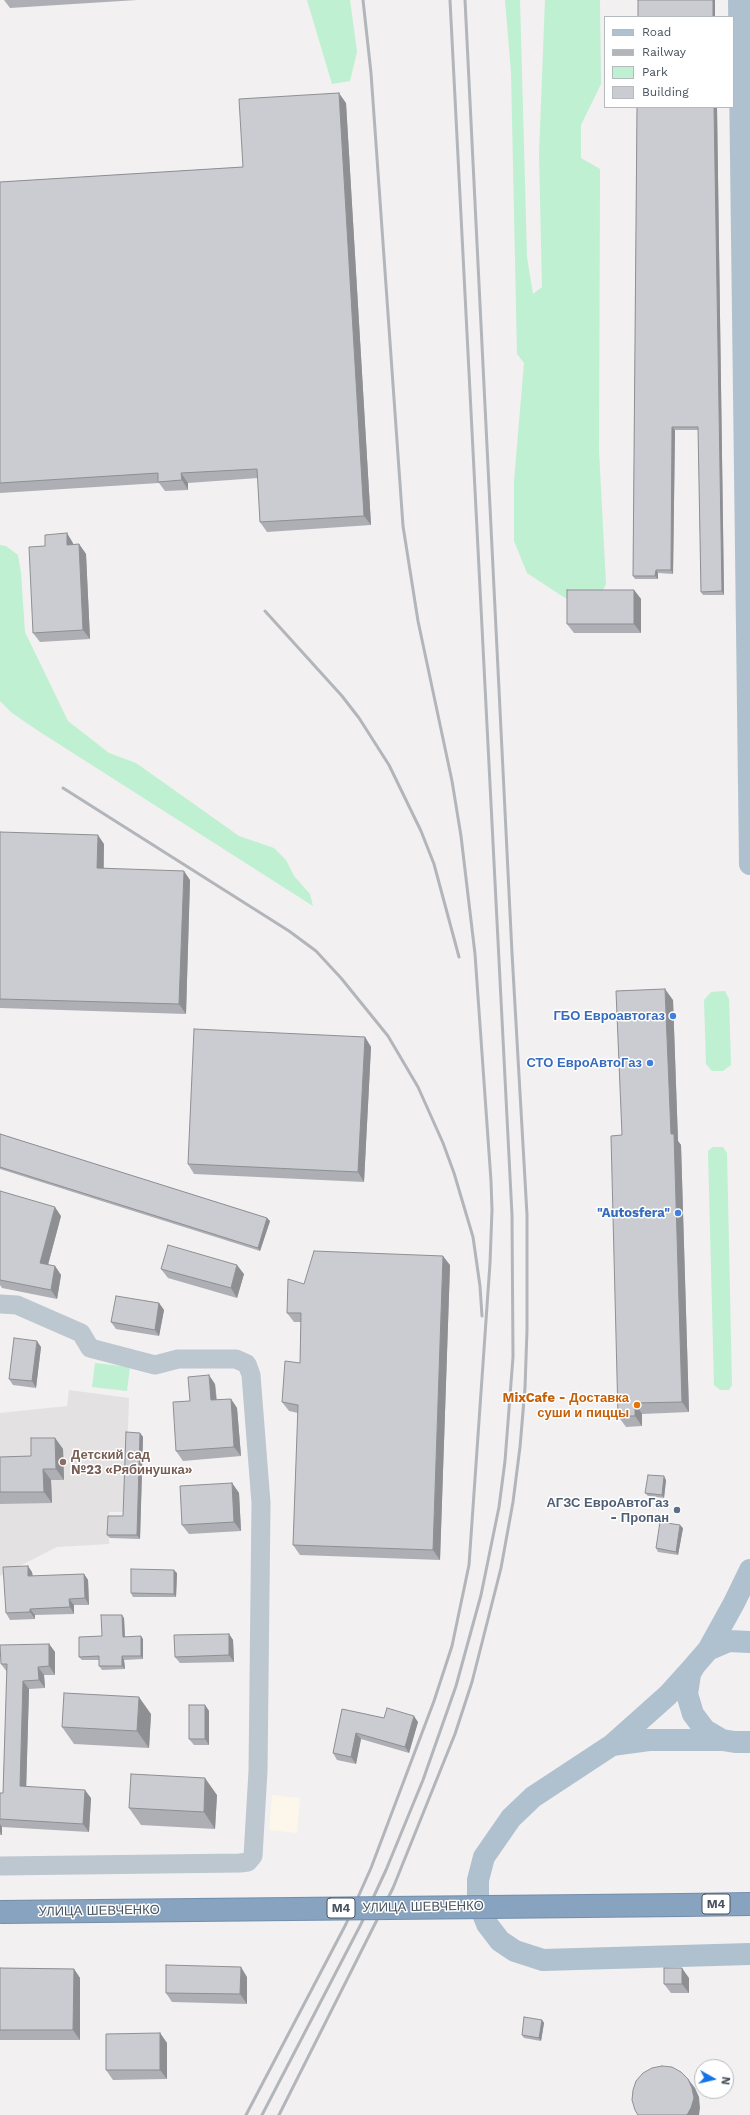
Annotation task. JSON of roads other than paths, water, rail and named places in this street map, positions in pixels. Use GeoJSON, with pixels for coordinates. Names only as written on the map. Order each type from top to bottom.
{"type":"FeatureCollection","features":[{"type":"Feature","properties":{"kind":"highway","name":"УЛИЦА ШЕВЧЕНКО"},"geometry":{"type":"LineString","coordinates":[[0,1912],[750,1904]]}},
{"type":"Feature","properties":{"kind":"main road"},"geometry":{"type":"LineString","coordinates":[[739,0],[750,864]]}},
{"type":"Feature","properties":{"kind":"main road"},"geometry":{"type":"LineString","coordinates":[[722,1740],[705,1730],[698,1723],[689,1704],[688,1684],[701,1658],[734,1603],[750,1570]]}},
{"type":"Feature","properties":{"kind":"main road"},"geometry":{"type":"LineString","coordinates":[[750,1642],[729,1641],[701,1658],[668,1695],[612,1745],[533,1797],[511,1818],[493,1843],[484,1857],[478,1880],[478,1901],[490,1929],[500,1940],[515,1952],[543,1960],[750,1954]]}},
{"type":"Feature","properties":{"kind":"main road"},"geometry":{"type":"LineString","coordinates":[[612,1745],[649,1740],[749,1741]]}},
{"type":"Feature","properties":{"kind":"street"},"geometry":{"type":"LineString","coordinates":[[0,1304],[17,1305],[81,1333],[90,1348],[155,1365],[178,1359],[236,1359],[247,1364],[251,1375],[261,1503],[258,1771],[253,1856],[248,1862],[240,1863],[0,1866]]}},
{"type":"Feature","properties":{"kind":"railway"},"geometry":{"type":"LineString","coordinates":[[246,2115],[346,1924],[371,1868],[434,1701],[452,1646],[469,1565],[490,1263],[492,1210],[491,1181],[475,954],[461,836],[452,781],[418,621],[403,526],[371,73],[363,0]]}},
{"type":"Feature","properties":{"kind":"railway"},"geometry":{"type":"LineString","coordinates":[[262,2115],[361,1924],[386,1870],[423,1780],[456,1686],[481,1595],[499,1507],[505,1461],[513,1357],[512,1215],[450,0]]}},
{"type":"Feature","properties":{"kind":"railway"},"geometry":{"type":"LineString","coordinates":[[279,2115],[393,1888],[455,1734],[472,1682],[501,1568],[513,1502],[520,1447],[525,1388],[527,1330],[527,1215],[512,953],[465,0]]}},
{"type":"Feature","properties":{"kind":"railway"},"geometry":{"type":"LineString","coordinates":[[265,611],[342,696],[359,718],[389,765],[421,831],[434,864],[459,957]]}},
{"type":"Feature","properties":{"kind":"railway"},"geometry":{"type":"LineString","coordinates":[[63,788],[289,931],[316,951],[341,978],[388,1036],[418,1087],[443,1143],[454,1173],[473,1237],[480,1286],[482,1316]]}},
{"type":"Feature","properties":{"kind":"place","name":"ГБО Евроавтогаз"},"geometry":{"type":"Point","coordinates":[673,1016]}},
{"type":"Feature","properties":{"kind":"place","name":"СТО ЕвроАвтоГаз"},"geometry":{"type":"Point","coordinates":[650,1063]}},
{"type":"Feature","properties":{"kind":"place","name":"\"Autosfera\""},"geometry":{"type":"Point","coordinates":[678,1213]}},
{"type":"Feature","properties":{"kind":"place","name":"MixCafe - Доставка суши и пиццы"},"geometry":{"type":"Point","coordinates":[637,1405]}},
{"type":"Feature","properties":{"kind":"place","name":"Детский сад №23 «Рябинушка»"},"geometry":{"type":"Point","coordinates":[63,1462]}},
{"type":"Feature","properties":{"kind":"place","name":"АГЗС ЕвроАвтоГаз - Пропан"},"geometry":{"type":"Point","coordinates":[677,1510]}}]}
